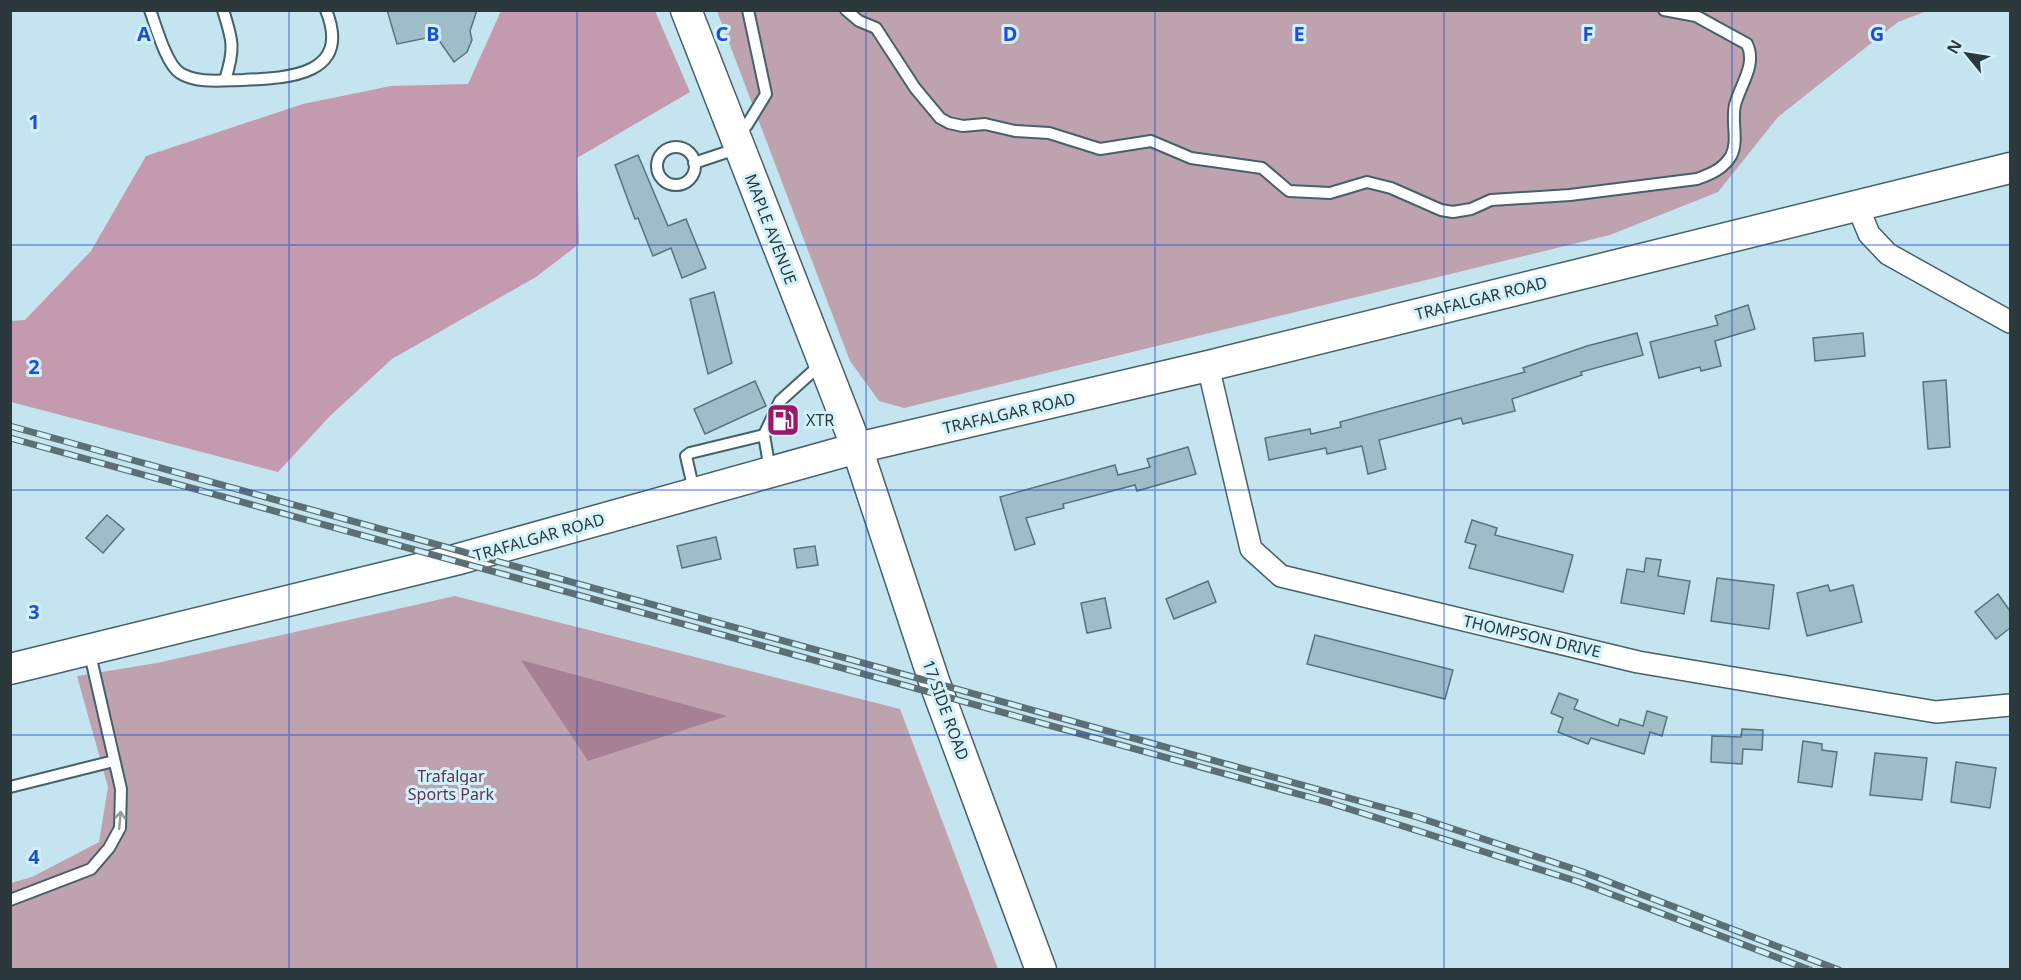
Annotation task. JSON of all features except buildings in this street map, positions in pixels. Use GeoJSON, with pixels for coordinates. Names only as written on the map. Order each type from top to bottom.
{"type":"FeatureCollection","features":[{"type":"Feature","properties":{"kind":"main road","name":"MAPLE AVENUE"},"geometry":{"type":"LineString","coordinates":[[686,10],[857,448]]}},
{"type":"Feature","properties":{"kind":"main road","name":"TRAFALGAR ROAD"},"geometry":{"type":"LineString","coordinates":[[10,669],[455,560],[857,448],[1208,366],[2010,168]]}},
{"type":"Feature","properties":{"kind":"main road","name":"17 SIDE ROAD"},"geometry":{"type":"LineString","coordinates":[[857,448],[934,681],[1041,969]]}},
{"type":"Feature","properties":{"kind":"street"},"geometry":{"type":"LineString","coordinates":[[1857,205],[1869,234],[1887,254],[2010,322]]}},
{"type":"Feature","properties":{"kind":"street","name":"THOMPSON DRIVE"},"geometry":{"type":"LineString","coordinates":[[1208,366],[1251,549],[1281,576],[1638,662],[1936,712],[2010,705]]}},
{"type":"Feature","properties":{"kind":"lane"},"geometry":{"type":"LineString","coordinates":[[150,10],[167,55],[179,72],[200,79],[225,80],[293,77],[318,66],[330,54],[333,29],[326,10]]}},
{"type":"Feature","properties":{"kind":"lane"},"geometry":{"type":"LineString","coordinates":[[223,10],[233,36],[233,55],[225,80]]}},
{"type":"Feature","properties":{"kind":"lane"},"geometry":{"type":"LineString","coordinates":[[694,163],[737,142],[766,94],[748,10]]}},
{"type":"Feature","properties":{"kind":"lane"},"geometry":{"type":"LineString","coordinates":[[846,10],[859,21],[876,28],[931,109],[949,123],[963,126],[985,124],[1015,131],[1049,133],[1100,149],[1151,141],[1191,158],[1262,168],[1289,191],[1330,193],[1367,182],[1391,188],[1441,210],[1453,212],[1471,209],[1491,200],[1570,195],[1697,178],[1712,174],[1723,166],[1734,146],[1734,106],[1750,62],[1751,52],[1747,44],[1696,16],[1664,10]]}},
{"type":"Feature","properties":{"kind":"lane"},"geometry":{"type":"LineString","coordinates":[[770,472],[764,435],[780,401],[823,362]]}},
{"type":"Feature","properties":{"kind":"lane"},"geometry":{"type":"LineString","coordinates":[[695,493],[686,456],[690,453],[764,435]]}},
{"type":"Feature","properties":{"kind":"lane"},"geometry":{"type":"LineString","coordinates":[[10,900],[91,868],[109,848],[120,828],[121,789],[89,649]]}},
{"type":"Feature","properties":{"kind":"lane"},"geometry":{"type":"LineString","coordinates":[[10,787],[114,760]]}},
{"type":"Feature","properties":{"kind":"green space"},"geometry":{"type":"Polygon","coordinates":[[[717,11],[1927,11],[1898,22],[1778,117],[1718,192],[1610,235],[904,408],[879,401],[850,361],[717,11]]]}},
{"type":"Feature","properties":{"kind":"green space","name":"Trafalgar Sports Park"},"geometry":{"type":"Polygon","coordinates":[[[455,596],[900,709],[998,969],[11,970],[11,883],[32,877],[99,842],[108,787],[77,676],[157,663],[455,596]]]}},
{"type":"Feature","properties":{"kind":"shaded area"},"geometry":{"type":"Polygon","coordinates":[[[501,11],[655,11],[690,92],[577,158],[579,244],[536,277],[392,359],[330,416],[278,472],[11,402],[11,321],[25,320],[91,251],[146,156],[303,104],[391,86],[468,84],[501,11]]]}},
{"type":"Feature","properties":{"kind":"shaded area"},"geometry":{"type":"Polygon","coordinates":[[[521,660],[727,716],[588,761],[521,660]]]}},
{"type":"Feature","properties":{"kind":"railway"},"geometry":{"type":"LineString","coordinates":[[10,426],[1417,817],[1583,872],[1839,970]]}},
{"type":"Feature","properties":{"kind":"railway"},"geometry":{"type":"LineString","coordinates":[[10,438],[1327,802],[1579,882],[1810,970]]}},
{"type":"Feature","properties":{"kind":"place","name":"XTR"},"geometry":{"type":"Point","coordinates":[783,420]}}]}
